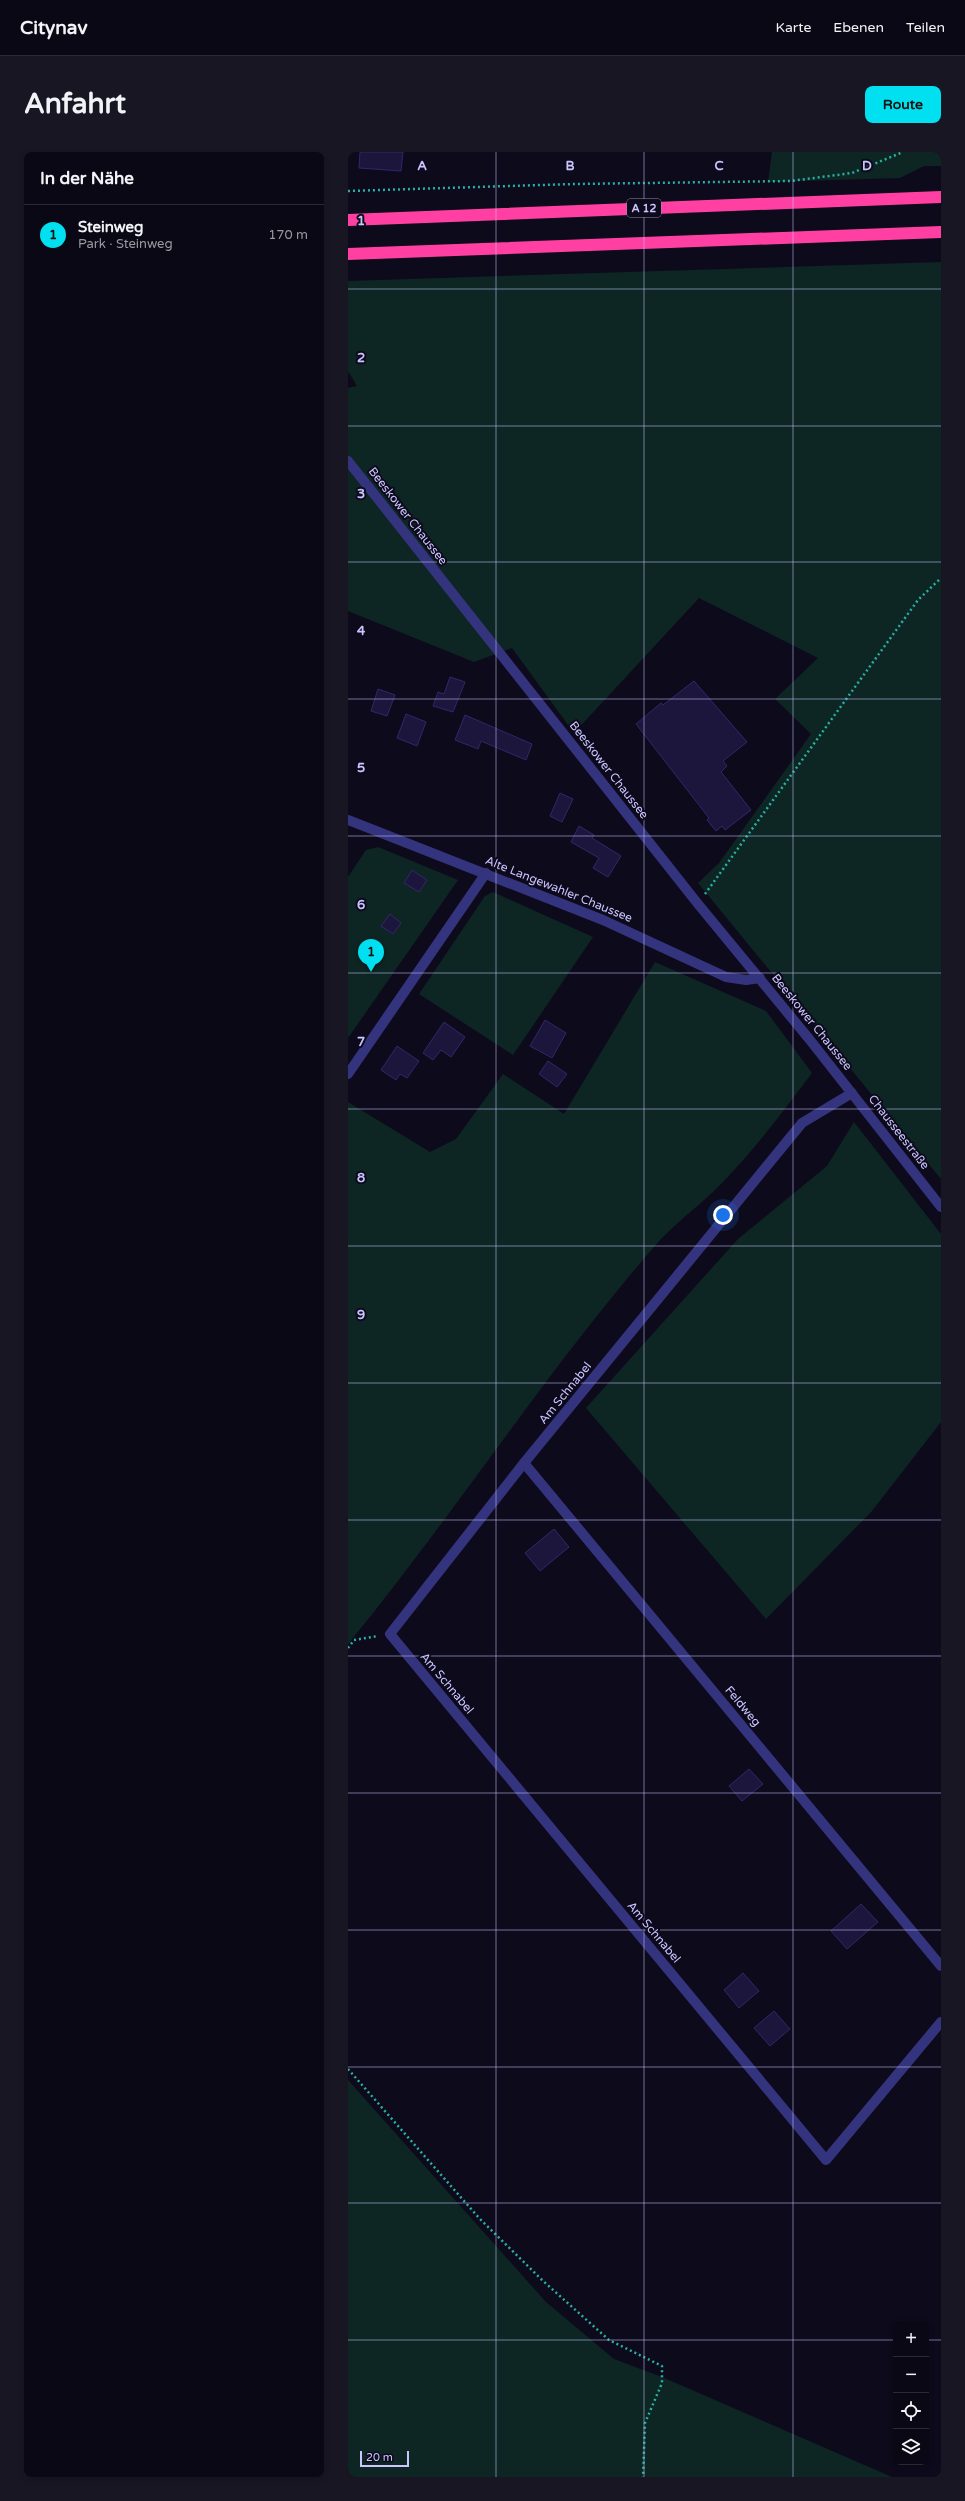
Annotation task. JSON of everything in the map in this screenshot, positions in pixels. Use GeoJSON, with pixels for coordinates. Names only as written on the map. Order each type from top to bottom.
{"type":"FeatureCollection","features":[{"type":"Feature","properties":{"kind":"highway","name":"A 12"},"geometry":{"type":"LineString","coordinates":[[348,220],[941,197]]}},
{"type":"Feature","properties":{"kind":"highway"},"geometry":{"type":"LineString","coordinates":[[348,254],[941,232]]}},
{"type":"Feature","properties":{"kind":"street","name":"Beeskower Chaussee"},"geometry":{"type":"LineString","coordinates":[[348,461],[698,904],[760,978],[852,1093]]}},
{"type":"Feature","properties":{"kind":"street","name":"Alte Langewahler Chaussee"},"geometry":{"type":"LineString","coordinates":[[348,820],[603,920],[726,976],[746,980],[760,978]]}},
{"type":"Feature","properties":{"kind":"street"},"geometry":{"type":"LineString","coordinates":[[348,1074],[486,873]]}},
{"type":"Feature","properties":{"kind":"street","name":"Chausseestraße"},"geometry":{"type":"LineString","coordinates":[[852,1093],[941,1206]]}},
{"type":"Feature","properties":{"kind":"street","name":"Am Schnabel"},"geometry":{"type":"LineString","coordinates":[[852,1093],[802,1123],[524,1463],[390,1634],[826,2160],[941,2022]]}},
{"type":"Feature","properties":{"kind":"street","name":"Feldweg"},"geometry":{"type":"LineString","coordinates":[[524,1463],[941,1966]]}},
{"type":"Feature","properties":{"kind":"path"},"geometry":{"type":"LineString","coordinates":[[348,191],[574,184],[791,181],[852,173],[904,152]]}},
{"type":"Feature","properties":{"kind":"path"},"geometry":{"type":"LineString","coordinates":[[698,904],[918,600],[941,578]]}},
{"type":"Feature","properties":{"kind":"path"},"geometry":{"type":"LineString","coordinates":[[348,1648],[354,1640],[390,1634]]}},
{"type":"Feature","properties":{"kind":"path"},"geometry":{"type":"LineString","coordinates":[[348,2068],[479,2218],[542,2280],[609,2340],[662,2366],[662,2383],[645,2423],[643,2477]]}},
{"type":"Feature","properties":{"kind":"green space"},"geometry":{"type":"Polygon","coordinates":[[[772,152],[941,152],[941,166],[924,166],[900,178],[768,182],[772,152]]]}},
{"type":"Feature","properties":{"kind":"green space"},"geometry":{"type":"Polygon","coordinates":[[[941,262],[941,1179],[698,883],[719,863],[811,734],[775,699],[818,658],[699,598],[574,733],[512,648],[474,662],[348,611],[348,388],[357,386],[348,371],[348,281],[941,262]]]}},
{"type":"Feature","properties":{"kind":"green space"},"geometry":{"type":"Polygon","coordinates":[[[378,847],[458,880],[348,1038],[348,877],[366,850],[378,847]]]}},
{"type":"Feature","properties":{"kind":"green space"},"geometry":{"type":"Polygon","coordinates":[[[493,892],[593,937],[513,1055],[419,994],[485,896],[493,892]]]}},
{"type":"Feature","properties":{"kind":"green space"},"geometry":{"type":"Polygon","coordinates":[[[655,962],[766,1011],[812,1073],[747,1156],[715,1190],[661,1239],[613,1296],[574,1345],[387,1595],[348,1644],[348,1102],[430,1152],[456,1139],[503,1074],[564,1114],[655,962]]]}},
{"type":"Feature","properties":{"kind":"green space"},"geometry":{"type":"Polygon","coordinates":[[[854,1122],[941,1234],[941,1422],[872,1511],[766,1619],[586,1408],[738,1239],[827,1166],[854,1122]]]}},
{"type":"Feature","properties":{"kind":"green space"},"geometry":{"type":"Polygon","coordinates":[[[348,2080],[546,2302],[614,2359],[662,2377],[892,2477],[348,2477],[348,2080]]]}},
{"type":"Feature","properties":{"kind":"building"},"geometry":{"type":"Polygon","coordinates":[[[360,152],[403,152],[401,171],[359,168],[360,152]]]}},
{"type":"Feature","properties":{"kind":"building"},"geometry":{"type":"Polygon","coordinates":[[[450,677],[465,682],[453,712],[433,706],[438,692],[444,694],[450,677]]]}},
{"type":"Feature","properties":{"kind":"building"},"geometry":{"type":"Polygon","coordinates":[[[694,681],[747,742],[723,761],[727,766],[721,772],[751,810],[725,830],[722,826],[716,831],[707,820],[709,818],[636,724],[661,703],[663,705],[694,681]]]}},
{"type":"Feature","properties":{"kind":"building"},"geometry":{"type":"Polygon","coordinates":[[[378,689],[395,695],[387,716],[371,711],[378,689]]]}},
{"type":"Feature","properties":{"kind":"building"},"geometry":{"type":"Polygon","coordinates":[[[406,714],[426,722],[417,746],[397,738],[406,714]]]}},
{"type":"Feature","properties":{"kind":"building"},"geometry":{"type":"Polygon","coordinates":[[[465,715],[532,744],[526,760],[481,741],[478,749],[455,740],[465,715]]]}},
{"type":"Feature","properties":{"kind":"building"},"geometry":{"type":"Polygon","coordinates":[[[560,793],[573,799],[562,822],[550,816],[560,793]]]}},
{"type":"Feature","properties":{"kind":"building"},"geometry":{"type":"Polygon","coordinates":[[[579,826],[594,835],[592,838],[621,856],[608,877],[593,868],[599,858],[571,842],[579,826]]]}},
{"type":"Feature","properties":{"kind":"building"},"geometry":{"type":"Polygon","coordinates":[[[412,870],[427,880],[419,892],[404,883],[412,870]]]}},
{"type":"Feature","properties":{"kind":"building"},"geometry":{"type":"Polygon","coordinates":[[[390,914],[401,923],[393,934],[381,926],[390,914]]]}},
{"type":"Feature","properties":{"kind":"building"},"geometry":{"type":"Polygon","coordinates":[[[545,1020],[566,1033],[552,1058],[530,1046],[545,1020]]]}},
{"type":"Feature","properties":{"kind":"building"},"geometry":{"type":"Polygon","coordinates":[[[444,1022],[465,1037],[451,1057],[441,1050],[433,1060],[423,1053],[444,1022]]]}},
{"type":"Feature","properties":{"kind":"building"},"geometry":{"type":"Polygon","coordinates":[[[397,1046],[419,1061],[407,1078],[400,1074],[396,1080],[381,1070],[397,1046]]]}},
{"type":"Feature","properties":{"kind":"building"},"geometry":{"type":"Polygon","coordinates":[[[548,1061],[567,1074],[557,1087],[539,1074],[548,1061]]]}},
{"type":"Feature","properties":{"kind":"building"},"geometry":{"type":"Polygon","coordinates":[[[554,1529],[569,1547],[540,1571],[525,1553],[554,1529]]]}},
{"type":"Feature","properties":{"kind":"building"},"geometry":{"type":"Polygon","coordinates":[[[749,1769],[763,1784],[742,1801],[729,1786],[749,1769]]]}},
{"type":"Feature","properties":{"kind":"building"},"geometry":{"type":"Polygon","coordinates":[[[861,1904],[878,1922],[847,1949],[831,1931],[861,1904]]]}},
{"type":"Feature","properties":{"kind":"building"},"geometry":{"type":"Polygon","coordinates":[[[743,1973],[759,1991],[739,2008],[724,1990],[743,1973]]]}},
{"type":"Feature","properties":{"kind":"building"},"geometry":{"type":"Polygon","coordinates":[[[774,2011],[790,2029],[770,2046],[754,2028],[774,2011]]]}},
{"type":"Feature","properties":{"kind":"place","name":"Steinweg"},"geometry":{"type":"Point","coordinates":[371,972]}}]}
